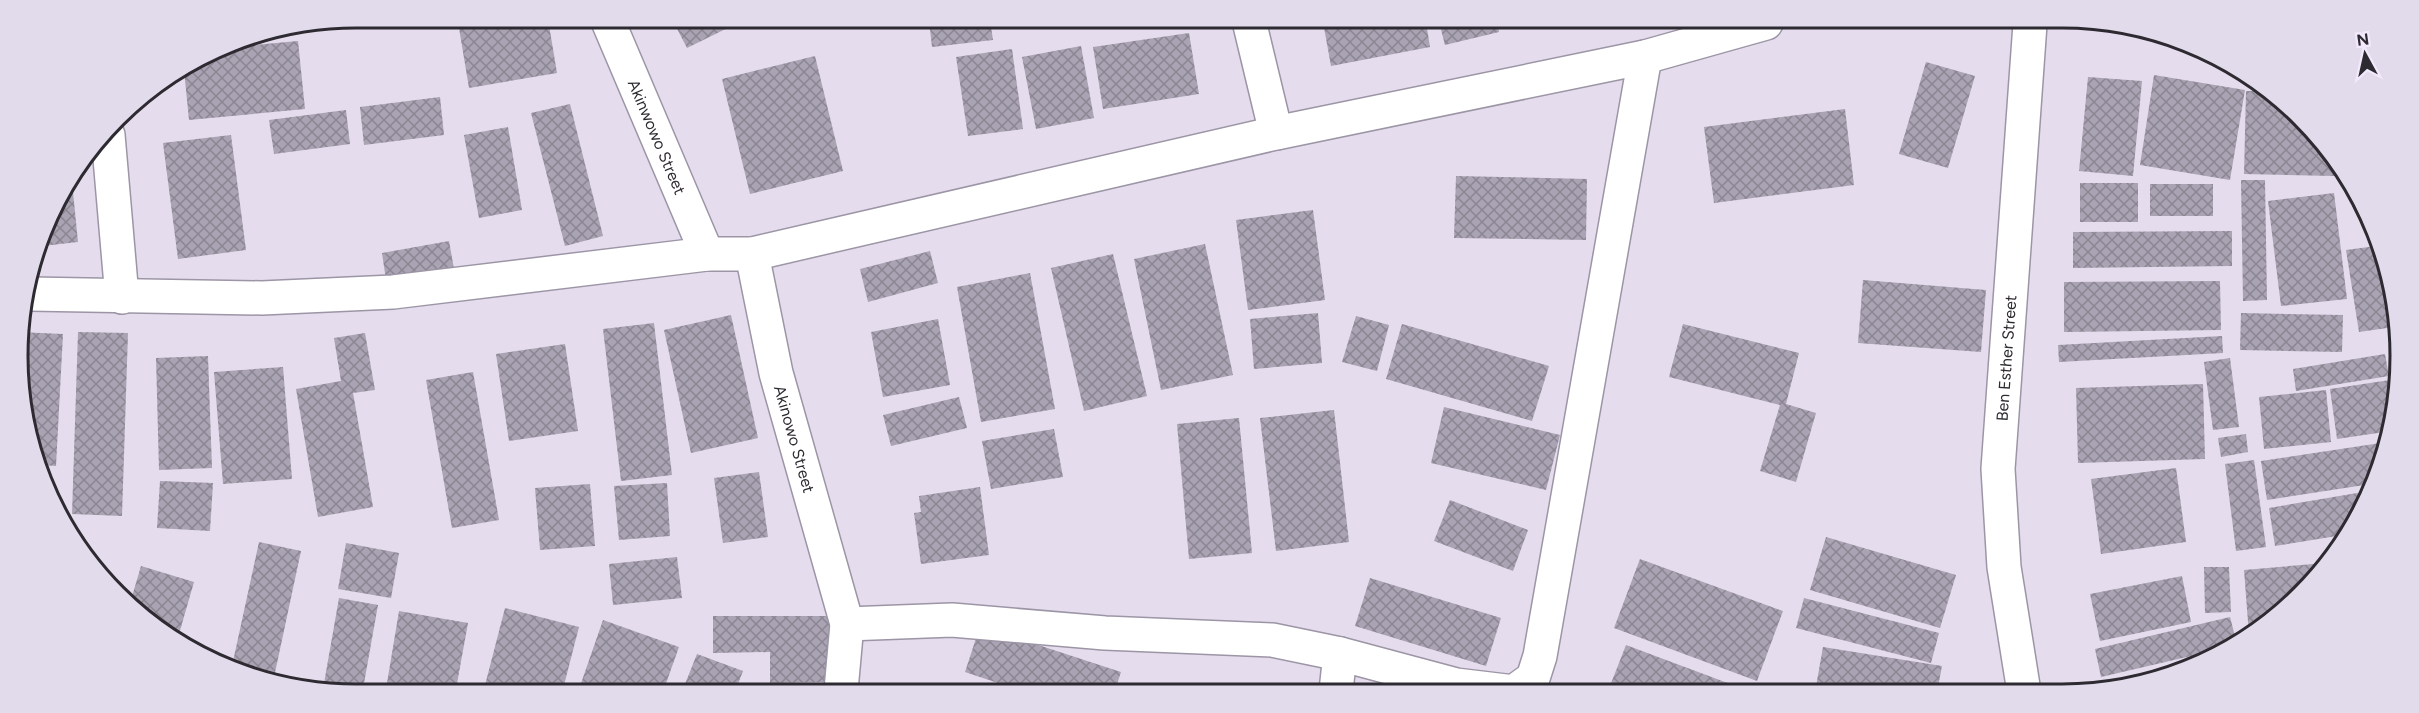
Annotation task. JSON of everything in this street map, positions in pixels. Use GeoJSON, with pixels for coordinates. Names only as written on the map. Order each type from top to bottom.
{"type":"FeatureCollection","features":[{"type":"Feature","properties":{"kind":"street","name":"Akinwowo Street"},"geometry":{"type":"LineString","coordinates":[[611,28],[707,254]]}},
{"type":"Feature","properties":{"kind":"street"},"geometry":{"type":"LineString","coordinates":[[1251,28],[1276,133]]}},
{"type":"Feature","properties":{"kind":"street"},"geometry":{"type":"LineString","coordinates":[[35,294],[262,298],[393,292],[707,254],[752,254],[1276,133],[1645,57],[1748,28]]}},
{"type":"Feature","properties":{"kind":"street","name":"Ben Esther Street"},"geometry":{"type":"LineString","coordinates":[[2023,684],[2004,567],[1998,469],[2030,28]]}},
{"type":"Feature","properties":{"kind":"street"},"geometry":{"type":"LineString","coordinates":[[1525,684],[1533,678],[1540,656],[1645,57]]}},
{"type":"Feature","properties":{"kind":"street"},"geometry":{"type":"LineString","coordinates":[[109,142],[122,297]]}},
{"type":"Feature","properties":{"kind":"street","name":"Akinowo Street"},"geometry":{"type":"LineString","coordinates":[[752,254],[776,373],[847,624]]}},
{"type":"Feature","properties":{"kind":"street"},"geometry":{"type":"LineString","coordinates":[[842,684],[847,624],[952,620],[1105,633],[1272,640],[1340,654],[1452,684]]}},
{"type":"Feature","properties":{"kind":"street"},"geometry":{"type":"LineString","coordinates":[[1337,684],[1340,654]]}},
{"type":"Feature","properties":{"kind":"building"},"geometry":{"type":"Polygon","coordinates":[[[459,28],[550,28],[557,73],[469,88],[459,28]]]}},
{"type":"Feature","properties":{"kind":"building"},"geometry":{"type":"Polygon","coordinates":[[[677,28],[728,28],[687,48],[677,28]]]}},
{"type":"Feature","properties":{"kind":"building"},"geometry":{"type":"Polygon","coordinates":[[[930,28],[991,28],[993,40],[932,47],[930,28]]]}},
{"type":"Feature","properties":{"kind":"building"},"geometry":{"type":"Polygon","coordinates":[[[1324,28],[1427,28],[1430,47],[1331,66],[1324,28]]]}},
{"type":"Feature","properties":{"kind":"building"},"geometry":{"type":"Polygon","coordinates":[[[1441,28],[1498,28],[1499,32],[1445,45],[1441,28]]]}},
{"type":"Feature","properties":{"kind":"building"},"geometry":{"type":"Polygon","coordinates":[[[1189,33],[1199,94],[1103,109],[1093,47],[1189,33]]]}},
{"type":"Feature","properties":{"kind":"building"},"geometry":{"type":"Polygon","coordinates":[[[298,41],[305,109],[189,120],[185,77],[211,62],[255,45],[298,41]]]}},
{"type":"Feature","properties":{"kind":"building"},"geometry":{"type":"Polygon","coordinates":[[[1081,46],[1094,118],[1036,129],[1022,57],[1081,46]]]}},
{"type":"Feature","properties":{"kind":"building"},"geometry":{"type":"Polygon","coordinates":[[[1012,49],[1023,129],[968,136],[956,57],[1012,49]]]}},
{"type":"Feature","properties":{"kind":"building"},"geometry":{"type":"Polygon","coordinates":[[[815,56],[843,171],[750,194],[722,79],[815,56]]]}},
{"type":"Feature","properties":{"kind":"building"},"geometry":{"type":"Polygon","coordinates":[[[1926,62],[1975,76],[1948,168],[1899,154],[1926,62]]]}},
{"type":"Feature","properties":{"kind":"building"},"geometry":{"type":"Polygon","coordinates":[[[2154,75],[2245,90],[2230,180],[2140,165],[2154,75]]]}},
{"type":"Feature","properties":{"kind":"building"},"geometry":{"type":"Polygon","coordinates":[[[2088,77],[2142,81],[2133,176],[2079,171],[2088,77]]]}},
{"type":"Feature","properties":{"kind":"building"},"geometry":{"type":"Polygon","coordinates":[[[2246,91],[2255,91],[2279,110],[2309,140],[2335,176],[2244,174],[2246,91]]]}},
{"type":"Feature","properties":{"kind":"building"},"geometry":{"type":"Polygon","coordinates":[[[440,97],[444,135],[364,145],[360,107],[440,97]]]}},
{"type":"Feature","properties":{"kind":"building"},"geometry":{"type":"Polygon","coordinates":[[[570,104],[603,236],[565,246],[531,113],[570,104]]]}},
{"type":"Feature","properties":{"kind":"building"},"geometry":{"type":"Polygon","coordinates":[[[1845,109],[1854,185],[1714,203],[1704,127],[1845,109]]]}},
{"type":"Feature","properties":{"kind":"building"},"geometry":{"type":"Polygon","coordinates":[[[346,110],[350,144],[274,154],[269,120],[346,110]]]}},
{"type":"Feature","properties":{"kind":"building"},"geometry":{"type":"Polygon","coordinates":[[[508,127],[522,210],[479,218],[464,135],[508,127]]]}},
{"type":"Feature","properties":{"kind":"building"},"geometry":{"type":"Polygon","coordinates":[[[231,135],[246,250],[178,259],[163,143],[231,135]]]}},
{"type":"Feature","properties":{"kind":"building"},"geometry":{"type":"Polygon","coordinates":[[[1456,176],[1587,179],[1586,240],[1454,238],[1456,176]]]}},
{"type":"Feature","properties":{"kind":"building"},"geometry":{"type":"Polygon","coordinates":[[[2241,180],[2265,180],[2267,300],[2243,301],[2241,180]]]}},
{"type":"Feature","properties":{"kind":"building"},"geometry":{"type":"Polygon","coordinates":[[[2080,183],[2138,183],[2138,222],[2080,222],[2080,183]]]}},
{"type":"Feature","properties":{"kind":"building"},"geometry":{"type":"Polygon","coordinates":[[[2150,184],[2213,184],[2213,216],[2150,216],[2150,184]]]}},
{"type":"Feature","properties":{"kind":"building"},"geometry":{"type":"Polygon","coordinates":[[[73,191],[78,242],[48,245],[73,191]]]}},
{"type":"Feature","properties":{"kind":"building"},"geometry":{"type":"Polygon","coordinates":[[[2334,193],[2347,299],[2281,306],[2268,201],[2334,193]]]}},
{"type":"Feature","properties":{"kind":"building"},"geometry":{"type":"Polygon","coordinates":[[[1313,210],[1325,300],[1248,310],[1236,220],[1313,210]]]}},
{"type":"Feature","properties":{"kind":"building"},"geometry":{"type":"Polygon","coordinates":[[[2232,231],[2232,266],[2073,268],[2073,232],[2232,231]]]}},
{"type":"Feature","properties":{"kind":"building"},"geometry":{"type":"Polygon","coordinates":[[[449,241],[454,269],[386,280],[382,253],[449,241]]]}},
{"type":"Feature","properties":{"kind":"building"},"geometry":{"type":"Polygon","coordinates":[[[1205,244],[1233,375],[1161,390],[1134,259],[1205,244]]]}},
{"type":"Feature","properties":{"kind":"building"},"geometry":{"type":"Polygon","coordinates":[[[2371,247],[2384,293],[2389,328],[2359,332],[2346,250],[2371,247]]]}},
{"type":"Feature","properties":{"kind":"building"},"geometry":{"type":"Polygon","coordinates":[[[930,251],[938,283],[868,302],[860,269],[930,251]]]}},
{"type":"Feature","properties":{"kind":"building"},"geometry":{"type":"Polygon","coordinates":[[[1113,254],[1147,396],[1084,411],[1051,268],[1113,254]]]}},
{"type":"Feature","properties":{"kind":"building"},"geometry":{"type":"Polygon","coordinates":[[[1030,273],[1055,409],[981,422],[957,287],[1030,273]]]}},
{"type":"Feature","properties":{"kind":"building"},"geometry":{"type":"Polygon","coordinates":[[[1863,280],[1986,290],[1981,352],[1858,343],[1863,280]]]}},
{"type":"Feature","properties":{"kind":"building"},"geometry":{"type":"Polygon","coordinates":[[[2220,281],[2221,330],[2064,332],[2064,282],[2220,281]]]}},
{"type":"Feature","properties":{"kind":"building"},"geometry":{"type":"Polygon","coordinates":[[[1318,313],[1322,363],[1254,369],[1250,319],[1318,313]]]}},
{"type":"Feature","properties":{"kind":"building"},"geometry":{"type":"Polygon","coordinates":[[[2241,313],[2343,315],[2342,352],[2240,350],[2241,313]]]}},
{"type":"Feature","properties":{"kind":"building"},"geometry":{"type":"Polygon","coordinates":[[[731,315],[758,438],[691,453],[664,330],[731,315]]]}},
{"type":"Feature","properties":{"kind":"building"},"geometry":{"type":"Polygon","coordinates":[[[1356,316],[1389,325],[1377,371],[1342,362],[1356,316]]]}},
{"type":"Feature","properties":{"kind":"building"},"geometry":{"type":"Polygon","coordinates":[[[938,319],[950,385],[883,397],[871,332],[938,319]]]}},
{"type":"Feature","properties":{"kind":"building"},"geometry":{"type":"Polygon","coordinates":[[[654,323],[672,475],[621,481],[603,329],[654,323]]]}},
{"type":"Feature","properties":{"kind":"building"},"geometry":{"type":"Polygon","coordinates":[[[1402,324],[1549,366],[1532,421],[1386,379],[1402,324]]]}},
{"type":"Feature","properties":{"kind":"building"},"geometry":{"type":"Polygon","coordinates":[[[1683,324],[1799,353],[1786,404],[1816,413],[1796,482],[1760,471],[1780,405],[1669,377],[1683,324]]]}},
{"type":"Feature","properties":{"kind":"building"},"geometry":{"type":"Polygon","coordinates":[[[29,332],[63,334],[56,466],[47,465],[35,420],[29,378],[29,332]]]}},
{"type":"Feature","properties":{"kind":"building"},"geometry":{"type":"Polygon","coordinates":[[[78,332],[128,333],[122,516],[72,514],[78,332]]]}},
{"type":"Feature","properties":{"kind":"building"},"geometry":{"type":"Polygon","coordinates":[[[365,333],[375,390],[353,393],[373,507],[318,517],[296,389],[341,381],[334,338],[365,333]]]}},
{"type":"Feature","properties":{"kind":"building"},"geometry":{"type":"Polygon","coordinates":[[[2222,336],[2223,353],[2059,362],[2058,345],[2222,336]]]}},
{"type":"Feature","properties":{"kind":"building"},"geometry":{"type":"Polygon","coordinates":[[[565,344],[578,431],[509,441],[496,354],[565,344]]]}},
{"type":"Feature","properties":{"kind":"building"},"geometry":{"type":"Polygon","coordinates":[[[2385,354],[2389,376],[2296,391],[2293,369],[2385,354]]]}},
{"type":"Feature","properties":{"kind":"building"},"geometry":{"type":"Polygon","coordinates":[[[208,356],[212,468],[159,470],[156,358],[208,356]]]}},
{"type":"Feature","properties":{"kind":"building"},"geometry":{"type":"Polygon","coordinates":[[[2230,358],[2239,427],[2213,430],[2204,362],[2230,358]]]}},
{"type":"Feature","properties":{"kind":"building"},"geometry":{"type":"Polygon","coordinates":[[[283,367],[292,479],[223,484],[214,372],[283,367]]]}},
{"type":"Feature","properties":{"kind":"building"},"geometry":{"type":"Polygon","coordinates":[[[473,372],[499,520],[452,528],[426,380],[473,372]]]}},
{"type":"Feature","properties":{"kind":"building"},"geometry":{"type":"Polygon","coordinates":[[[2390,380],[2381,432],[2337,439],[2330,389],[2390,380]]]}},
{"type":"Feature","properties":{"kind":"building"},"geometry":{"type":"Polygon","coordinates":[[[2203,384],[2205,459],[2078,463],[2076,388],[2203,384]]]}},
{"type":"Feature","properties":{"kind":"building"},"geometry":{"type":"Polygon","coordinates":[[[2326,390],[2331,442],[2264,449],[2259,397],[2326,390]]]}},
{"type":"Feature","properties":{"kind":"building"},"geometry":{"type":"Polygon","coordinates":[[[959,397],[967,428],[891,446],[883,415],[959,397]]]}},
{"type":"Feature","properties":{"kind":"building"},"geometry":{"type":"Polygon","coordinates":[[[1444,407],[1560,435],[1546,490],[1431,463],[1444,407]]]}},
{"type":"Feature","properties":{"kind":"building"},"geometry":{"type":"Polygon","coordinates":[[[1334,410],[1349,542],[1276,551],[1260,418],[1334,410]]]}},
{"type":"Feature","properties":{"kind":"building"},"geometry":{"type":"Polygon","coordinates":[[[1239,418],[1252,553],[1189,559],[1177,424],[1239,418]]]}},
{"type":"Feature","properties":{"kind":"building"},"geometry":{"type":"Polygon","coordinates":[[[1054,429],[1063,477],[991,489],[982,441],[1054,429]]]}},
{"type":"Feature","properties":{"kind":"building"},"geometry":{"type":"Polygon","coordinates":[[[2246,434],[2248,452],[2221,457],[2218,438],[2246,434]]]}},
{"type":"Feature","properties":{"kind":"building"},"geometry":{"type":"Polygon","coordinates":[[[2378,443],[2365,485],[2267,500],[2261,461],[2378,443]]]}},
{"type":"Feature","properties":{"kind":"building"},"geometry":{"type":"Polygon","coordinates":[[[2254,460],[2266,547],[2236,551],[2225,464],[2254,460]]]}},
{"type":"Feature","properties":{"kind":"building"},"geometry":{"type":"Polygon","coordinates":[[[2176,468],[2186,542],[2101,554],[2091,479],[2176,468]]]}},
{"type":"Feature","properties":{"kind":"building"},"geometry":{"type":"Polygon","coordinates":[[[759,472],[768,537],[723,543],[714,478],[759,472]]]}},
{"type":"Feature","properties":{"kind":"building"},"geometry":{"type":"Polygon","coordinates":[[[160,481],[213,483],[210,531],[157,528],[160,481]]]}},
{"type":"Feature","properties":{"kind":"building"},"geometry":{"type":"Polygon","coordinates":[[[667,483],[670,536],[619,540],[614,486],[667,483]]]}},
{"type":"Feature","properties":{"kind":"building"},"geometry":{"type":"Polygon","coordinates":[[[590,484],[595,546],[540,550],[535,488],[590,484]]]}},
{"type":"Feature","properties":{"kind":"building"},"geometry":{"type":"Polygon","coordinates":[[[980,487],[989,555],[921,564],[914,513],[921,512],[919,496],[980,487]]]}},
{"type":"Feature","properties":{"kind":"building"},"geometry":{"type":"Polygon","coordinates":[[[2361,492],[2337,536],[2275,546],[2269,508],[2361,492]]]}},
{"type":"Feature","properties":{"kind":"building"},"geometry":{"type":"Polygon","coordinates":[[[1450,500],[1528,530],[1513,571],[1434,541],[1450,500]]]}},
{"type":"Feature","properties":{"kind":"building"},"geometry":{"type":"Polygon","coordinates":[[[1826,537],[1956,575],[1940,628],[1810,590],[1826,537]]]}},
{"type":"Feature","properties":{"kind":"building"},"geometry":{"type":"Polygon","coordinates":[[[259,542],[301,551],[275,674],[233,661],[259,542]]]}},
{"type":"Feature","properties":{"kind":"building"},"geometry":{"type":"Polygon","coordinates":[[[346,543],[399,553],[391,598],[338,589],[346,543]]]}},
{"type":"Feature","properties":{"kind":"building"},"geometry":{"type":"Polygon","coordinates":[[[677,557],[682,598],[613,605],[609,564],[677,557]]]}},
{"type":"Feature","properties":{"kind":"building"},"geometry":{"type":"Polygon","coordinates":[[[1640,559],[1783,611],[1757,681],[1614,628],[1640,559]]]}},
{"type":"Feature","properties":{"kind":"building"},"geometry":{"type":"Polygon","coordinates":[[[2317,564],[2279,603],[2248,627],[2244,570],[2317,564]]]}},
{"type":"Feature","properties":{"kind":"building"},"geometry":{"type":"Polygon","coordinates":[[[141,566],[194,582],[179,633],[132,595],[141,566]]]}},
{"type":"Feature","properties":{"kind":"building"},"geometry":{"type":"Polygon","coordinates":[[[2204,567],[2229,567],[2231,612],[2205,613],[2204,567]]]}},
{"type":"Feature","properties":{"kind":"building"},"geometry":{"type":"Polygon","coordinates":[[[2182,576],[2191,622],[2100,641],[2090,594],[2182,576]]]}},
{"type":"Feature","properties":{"kind":"building"},"geometry":{"type":"Polygon","coordinates":[[[1370,578],[1501,618],[1486,666],[1355,626],[1370,578]]]}},
{"type":"Feature","properties":{"kind":"building"},"geometry":{"type":"Polygon","coordinates":[[[339,598],[378,605],[364,684],[324,683],[339,598]]]}},
{"type":"Feature","properties":{"kind":"building"},"geometry":{"type":"Polygon","coordinates":[[[1804,598],[1939,633],[1931,663],[1796,628],[1804,598]]]}},
{"type":"Feature","properties":{"kind":"building"},"geometry":{"type":"Polygon","coordinates":[[[505,608],[579,627],[564,684],[485,684],[505,608]]]}},
{"type":"Feature","properties":{"kind":"building"},"geometry":{"type":"Polygon","coordinates":[[[399,611],[468,623],[457,684],[387,684],[399,611]]]}},
{"type":"Feature","properties":{"kind":"building"},"geometry":{"type":"Polygon","coordinates":[[[713,616],[830,616],[831,682],[770,683],[770,652],[713,653],[713,616]]]}},
{"type":"Feature","properties":{"kind":"building"},"geometry":{"type":"Polygon","coordinates":[[[2230,617],[2235,635],[2203,653],[2101,677],[2095,649],[2230,617]]]}},
{"type":"Feature","properties":{"kind":"building"},"geometry":{"type":"Polygon","coordinates":[[[603,620],[679,647],[666,684],[581,684],[603,620]]]}},
{"type":"Feature","properties":{"kind":"building"},"geometry":{"type":"Polygon","coordinates":[[[980,626],[1121,672],[1117,684],[1001,684],[965,672],[980,626]]]}},
{"type":"Feature","properties":{"kind":"building"},"geometry":{"type":"Polygon","coordinates":[[[1626,645],[1730,684],[1611,684],[1626,645]]]}},
{"type":"Feature","properties":{"kind":"building"},"geometry":{"type":"Polygon","coordinates":[[[1823,647],[1942,666],[1939,684],[1816,684],[1823,647]]]}},
{"type":"Feature","properties":{"kind":"building"},"geometry":{"type":"Polygon","coordinates":[[[697,654],[743,671],[738,684],[685,684],[697,654]]]}}]}
